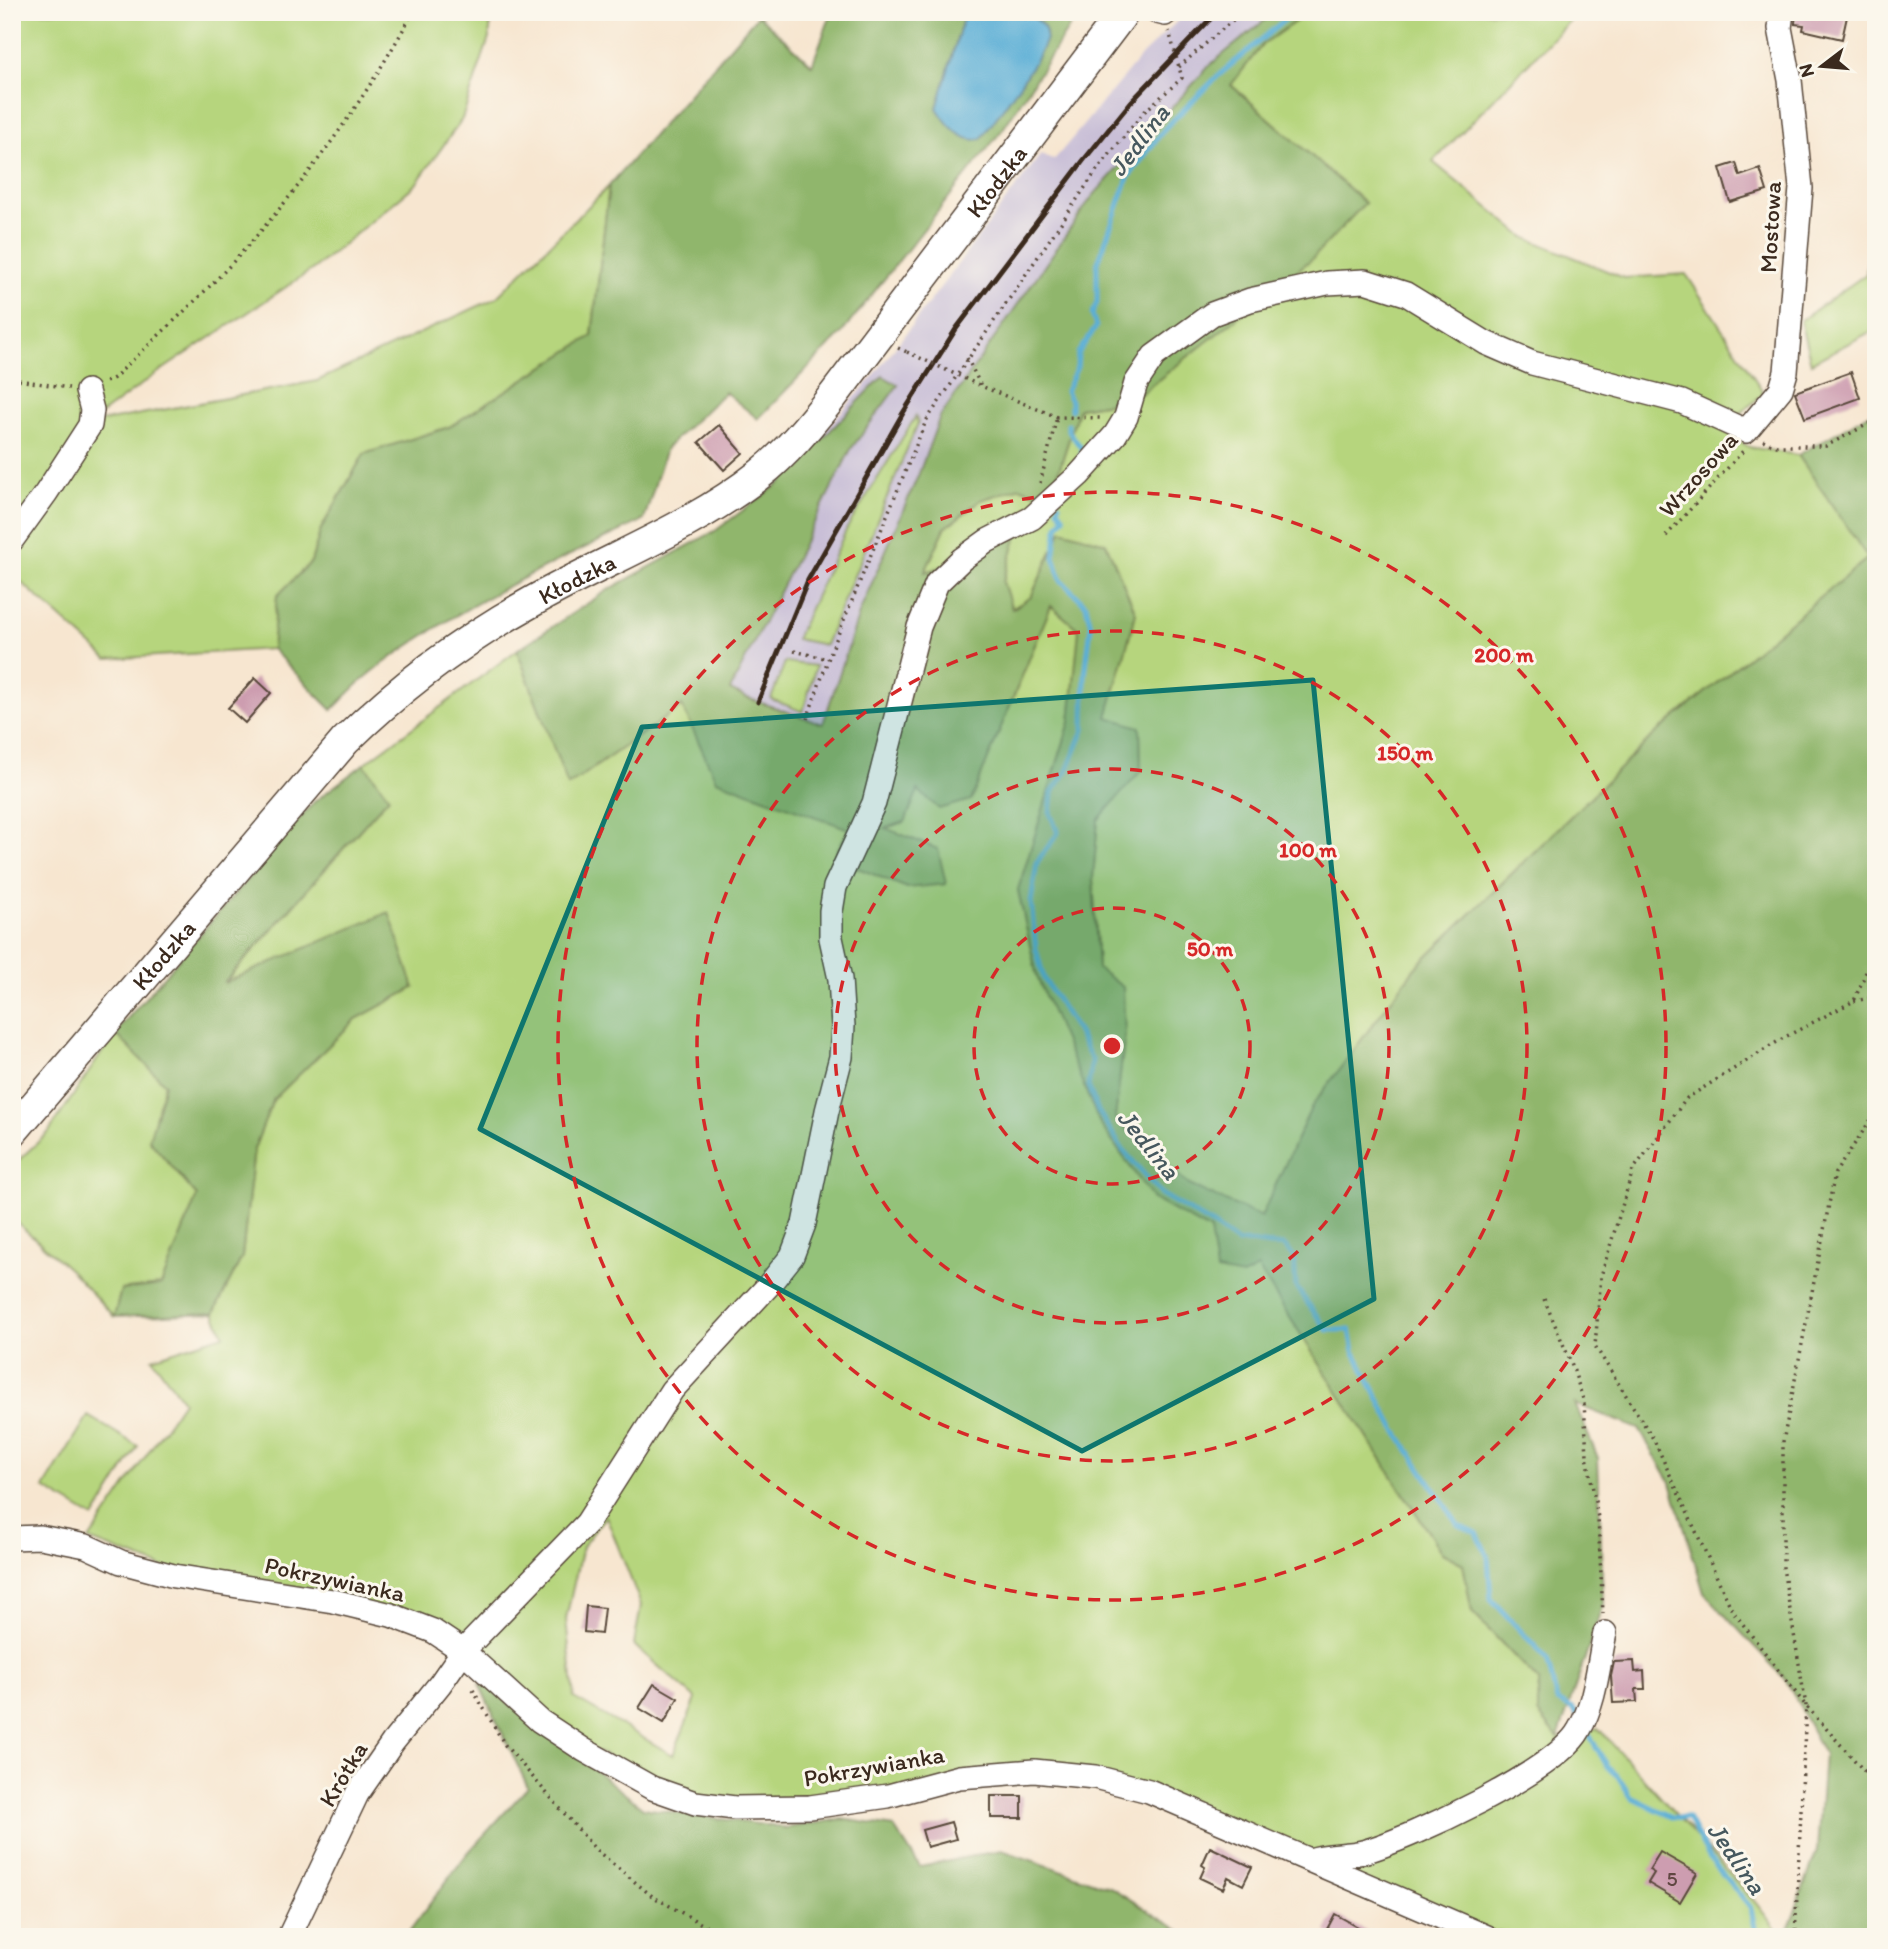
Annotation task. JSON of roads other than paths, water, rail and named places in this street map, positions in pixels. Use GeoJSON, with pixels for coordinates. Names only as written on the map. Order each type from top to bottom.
{"type":"FeatureCollection","features":[{"type":"Feature","properties":{"kind":"main road","name":"Kłodzka"},"geometry":{"type":"LineString","coordinates":[[12,1132],[345,741],[384,702],[430,666],[518,609],[720,503],[762,473],[802,433],[833,396],[1124,12]]}},
{"type":"Feature","properties":{"kind":"street","name":"Mostowa"},"geometry":{"type":"LineString","coordinates":[[1751,434],[1781,389],[1786,372],[1801,188],[1790,80],[1780,29],[1782,12]]}},
{"type":"Feature","properties":{"kind":"street","name":"Krótka"},"geometry":{"type":"LineString","coordinates":[[289,1937],[357,1794],[393,1742],[463,1651],[586,1523],[673,1390],[792,1256],[804,1224],[841,1056],[844,1026],[842,1002],[831,938],[831,911],[835,887],[874,803],[919,627],[937,583],[986,541],[1032,518],[1079,475],[1115,435],[1126,417],[1136,383],[1153,356],[1212,314],[1250,300],[1314,285],[1365,281],[1406,294],[1486,343],[1532,363],[1682,402],[1751,434]]}},
{"type":"Feature","properties":{"kind":"street"},"geometry":{"type":"LineString","coordinates":[[12,540],[46,494],[90,425],[92,410],[87,391]]}},
{"type":"Feature","properties":{"kind":"street","name":"Pokrzywianka"},"geometry":{"type":"LineString","coordinates":[[12,1538],[40,1537],[86,1546],[121,1562],[174,1576],[333,1601],[391,1615],[433,1631],[463,1651],[540,1721],[584,1750],[652,1788],[695,1803],[735,1808],[810,1807],[888,1796],[959,1777],[1034,1771],[1095,1777],[1149,1791],[1487,1937]]}},
{"type":"Feature","properties":{"kind":"street"},"geometry":{"type":"LineString","coordinates":[[1310,1860],[1361,1852],[1419,1832],[1501,1790],[1550,1759],[1578,1732],[1592,1699],[1605,1633]]}},
{"type":"Feature","properties":{"kind":"water"},"geometry":{"type":"Polygon","coordinates":[[[965,12],[1027,12],[1040,23],[1046,33],[1037,58],[1018,88],[981,139],[974,140],[955,131],[937,108],[965,12]]]}},
{"type":"Feature","properties":{"kind":"waterway","name":"Jedlina"},"geometry":{"type":"LineString","coordinates":[[1071,410],[1071,401],[1066,391],[1077,367],[1078,353],[1096,327],[1092,314],[1097,302],[1097,265],[1128,178],[1165,128],[1219,75],[1294,12]]}},
{"type":"Feature","properties":{"kind":"waterway","name":"Jedlina"},"geometry":{"type":"LineString","coordinates":[[1068,424],[1068,430],[1082,449],[1081,459]]}},
{"type":"Feature","properties":{"kind":"waterway","name":"Jedlina"},"geometry":{"type":"LineString","coordinates":[[1059,504],[1058,509],[1064,517],[1058,526],[1054,557],[1061,580],[1086,605],[1091,626],[1085,675],[1084,730],[1067,771],[1052,793],[1050,813],[1058,833],[1037,862],[1031,902],[1036,949],[1044,979],[1092,1060],[1088,1086],[1098,1111],[1123,1150],[1161,1194],[1238,1243],[1283,1245],[1294,1257],[1296,1287],[1327,1330],[1350,1330],[1354,1351],[1393,1426],[1458,1525],[1477,1533],[1488,1557],[1491,1599],[1547,1659],[1557,1701],[1573,1709],[1578,1717]]}},
{"type":"Feature","properties":{"kind":"waterway","name":"Jedlina"},"geometry":{"type":"LineString","coordinates":[[1586,1729],[1607,1766],[1617,1775],[1631,1797],[1672,1817],[1688,1818],[1710,1859],[1751,1909],[1757,1937]]}},
{"type":"Feature","properties":{"kind":"railway"},"geometry":{"type":"LineString","coordinates":[[758,702],[808,580],[903,413],[956,329],[1131,102],[1217,12]]}}]}
